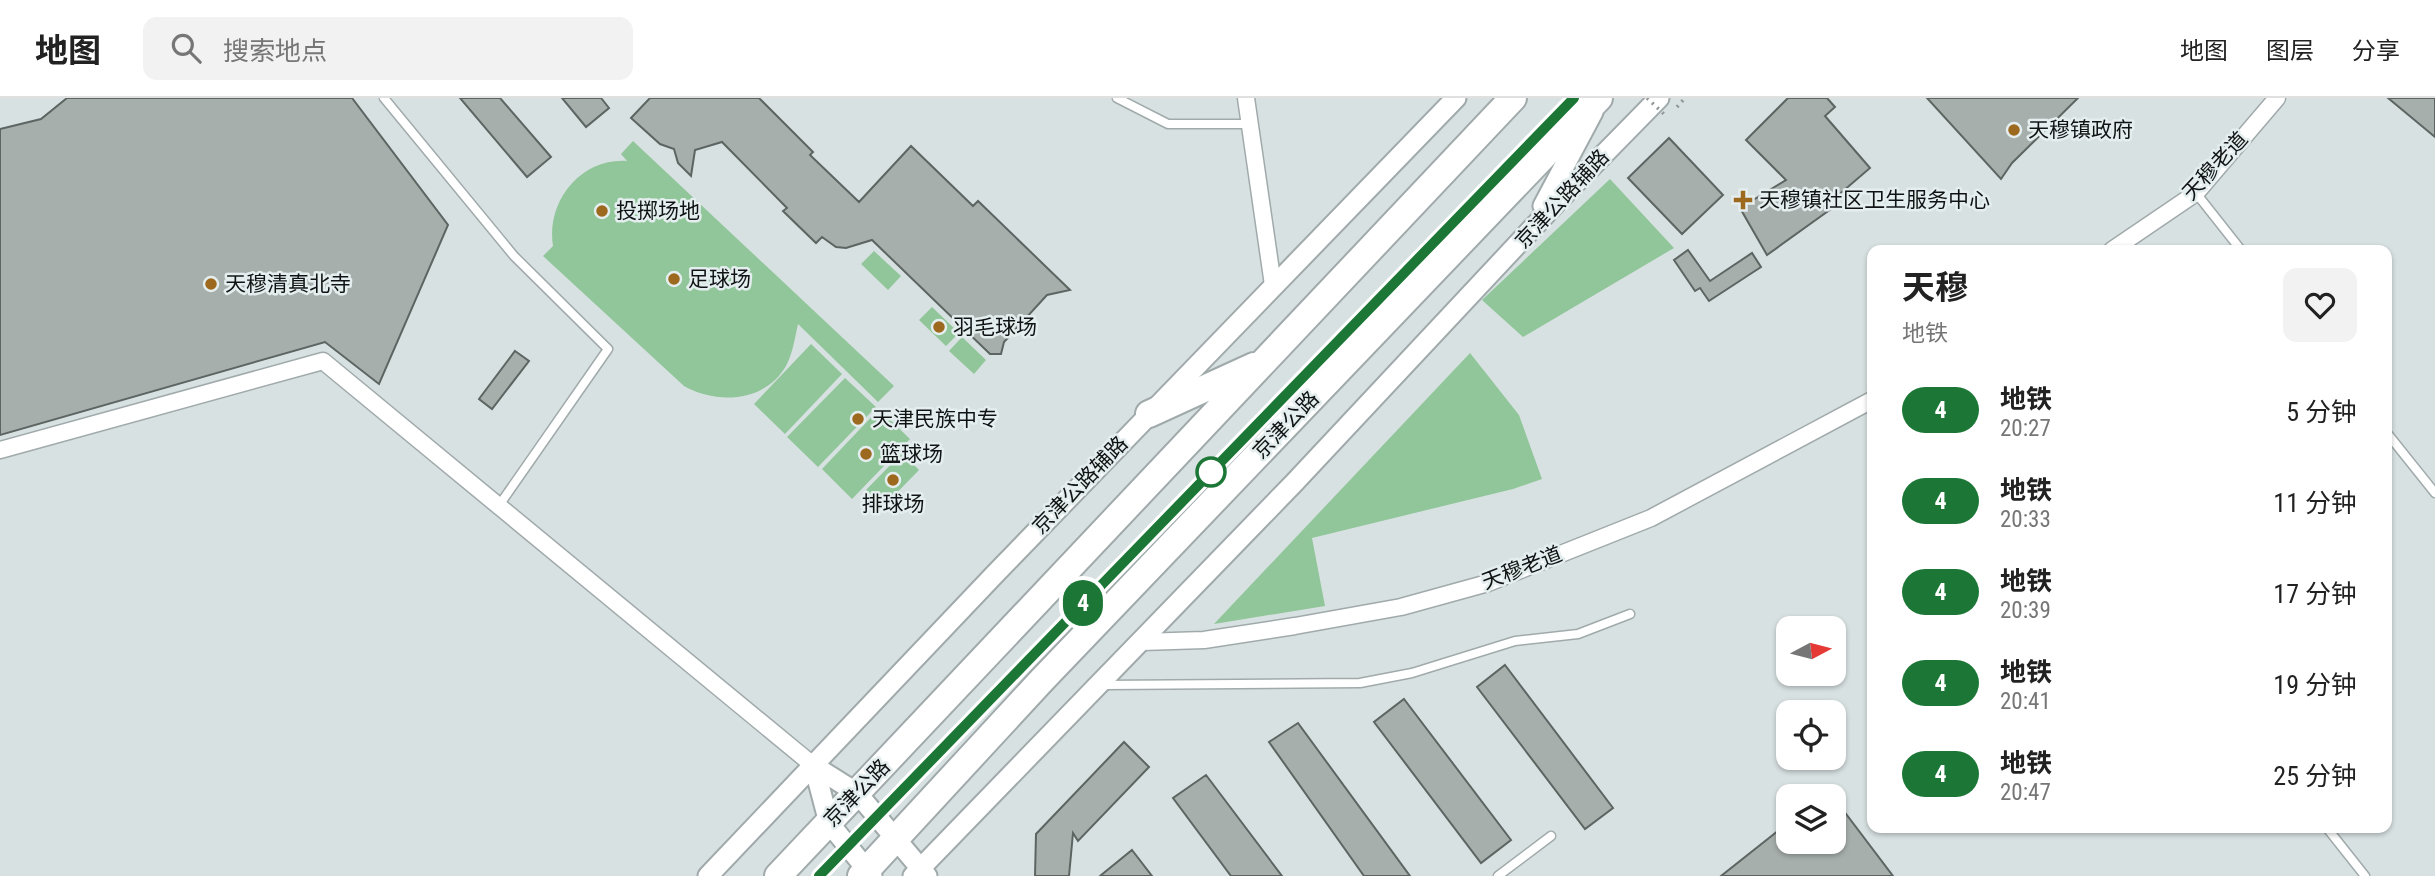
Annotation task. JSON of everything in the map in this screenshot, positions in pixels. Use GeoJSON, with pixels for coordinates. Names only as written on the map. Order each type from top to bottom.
{"type":"FeatureCollection","features":[{"type":"Feature","properties":{"kind":"highway","name":"京津公路"},"geometry":{"type":"LineString","coordinates":[[778,876],[1513,98]]}},
{"type":"Feature","properties":{"kind":"highway","name":"京津公路"},"geometry":{"type":"LineString","coordinates":[[867,874],[1061,660],[1600,98]]}},
{"type":"Feature","properties":{"kind":"highway"},"geometry":{"type":"LineString","coordinates":[[1149,414],[1265,361]]}},
{"type":"Feature","properties":{"kind":"street"},"geometry":{"type":"LineString","coordinates":[[1245,98],[1273,285]]}},
{"type":"Feature","properties":{"kind":"street","name":"京津公路辅路"},"geometry":{"type":"LineString","coordinates":[[708,876],[1273,285],[1456,98]]}},
{"type":"Feature","properties":{"kind":"street"},"geometry":{"type":"LineString","coordinates":[[1507,259],[1566,168],[1600,98]]}},
{"type":"Feature","properties":{"kind":"street","name":"京津公路辅路"},"geometry":{"type":"LineString","coordinates":[[920,873],[1659,98]]}},
{"type":"Feature","properties":{"kind":"street","name":"天穆老道"},"geometry":{"type":"LineString","coordinates":[[2119,245],[2196,193],[2277,98]]}},
{"type":"Feature","properties":{"kind":"street"},"geometry":{"type":"LineString","coordinates":[[0,450],[323,361],[500,504],[814,766],[857,793],[897,838],[920,873]]}},
{"type":"Feature","properties":{"kind":"street","name":"天穆老道"},"geometry":{"type":"LineString","coordinates":[[1142,642],[1204,640],[1296,626],[1401,607],[1488,583],[1651,518],[1867,403]]}},
{"type":"Feature","properties":{"kind":"street"},"geometry":{"type":"LineString","coordinates":[[814,766],[829,823],[867,874]]}},
{"type":"Feature","properties":{"kind":"lane"},"geometry":{"type":"LineString","coordinates":[[384,98],[514,256],[608,349],[500,504]]}},
{"type":"Feature","properties":{"kind":"lane"},"geometry":{"type":"LineString","coordinates":[[1117,98],[1168,124],[1251,124]]}},
{"type":"Feature","properties":{"kind":"lane"},"geometry":{"type":"LineString","coordinates":[[2196,193],[2237,245]]}},
{"type":"Feature","properties":{"kind":"lane"},"geometry":{"type":"LineString","coordinates":[[2392,439],[2435,493]]}},
{"type":"Feature","properties":{"kind":"lane"},"geometry":{"type":"LineString","coordinates":[[1101,685],[1360,683],[1412,673],[1515,641],[1578,634],[1630,614]]}},
{"type":"Feature","properties":{"kind":"lane"},"geometry":{"type":"LineString","coordinates":[[2331,833],[2365,876]]}},
{"type":"Feature","properties":{"kind":"lane"},"geometry":{"type":"LineString","coordinates":[[1498,876],[1551,836]]}},
{"type":"Feature","properties":{"kind":"path"},"geometry":{"type":"LineString","coordinates":[[1647,98],[1667,117]]}},
{"type":"Feature","properties":{"kind":"green space"},"geometry":{"type":"Polygon","coordinates":[[[633,141],[894,386],[878,402],[798,324],[786,366],[766,387],[740,397],[726,398],[697,392],[684,386],[543,256],[553,246],[555,214],[570,186],[581,175],[595,167],[610,162],[627,161],[621,154],[633,141]]]}},
{"type":"Feature","properties":{"kind":"green space"},"geometry":{"type":"Polygon","coordinates":[[[1610,179],[1674,248],[1523,337],[1482,300],[1610,179]]]}},
{"type":"Feature","properties":{"kind":"green space"},"geometry":{"type":"Polygon","coordinates":[[[874,251],[901,276],[888,290],[861,264],[874,251]]]}},
{"type":"Feature","properties":{"kind":"green space","name":"羽毛球场"},"geometry":{"type":"Polygon","coordinates":[[[932,307],[959,333],[946,346],[919,320],[932,307]]]}},
{"type":"Feature","properties":{"kind":"green space"},"geometry":{"type":"Polygon","coordinates":[[[962,337],[986,360],[974,374],[949,351],[962,337]]]}},
{"type":"Feature","properties":{"kind":"green space"},"geometry":{"type":"Polygon","coordinates":[[[811,344],[842,374],[785,434],[754,404],[811,344]]]}},
{"type":"Feature","properties":{"kind":"green space"},"geometry":{"type":"Polygon","coordinates":[[[1470,353],[1519,415],[1542,479],[1513,489],[1312,538],[1325,606],[1214,624],[1470,353]]]}},
{"type":"Feature","properties":{"kind":"green space","name":"篮球场"},"geometry":{"type":"Polygon","coordinates":[[[845,378],[876,407],[818,467],[787,437],[845,378]]]}},
{"type":"Feature","properties":{"kind":"green space","name":"篮球场"},"geometry":{"type":"Polygon","coordinates":[[[879,409],[910,439],[852,499],[822,469],[879,409]]]}},
{"type":"Feature","properties":{"kind":"green space","name":"排球场"},"geometry":{"type":"Polygon","coordinates":[[[902,453],[919,470],[883,507],[866,490],[902,453]]]}},
{"type":"Feature","properties":{"kind":"building","name":"天穆清真北寺"},"geometry":{"type":"Polygon","coordinates":[[[67,98],[352,98],[448,225],[379,384],[325,342],[0,435],[0,129],[41,119],[67,98]]]}},
{"type":"Feature","properties":{"kind":"building"},"geometry":{"type":"Polygon","coordinates":[[[460,98],[500,98],[551,157],[527,177],[460,98]]]}},
{"type":"Feature","properties":{"kind":"building"},"geometry":{"type":"Polygon","coordinates":[[[562,98],[601,98],[609,108],[586,127],[562,98]]]}},
{"type":"Feature","properties":{"kind":"building"},"geometry":{"type":"Polygon","coordinates":[[[650,98],[759,98],[813,152],[810,155],[859,202],[911,146],[973,206],[978,201],[1070,290],[1047,295],[1004,342],[1001,354],[990,354],[872,240],[846,248],[836,247],[822,237],[816,243],[783,211],[787,208],[722,142],[695,150],[691,176],[678,163],[674,149],[660,144],[631,118],[650,98]]]}},
{"type":"Feature","properties":{"kind":"building"},"geometry":{"type":"Polygon","coordinates":[[[1788,98],[1827,98],[1835,107],[1825,116],[1870,168],[1828,204],[1831,209],[1767,255],[1740,208],[1786,180],[1746,140],[1788,98]]]}},
{"type":"Feature","properties":{"kind":"building","name":"天穆镇政府"},"geometry":{"type":"Polygon","coordinates":[[[1927,98],[2078,98],[2012,163],[2001,179],[1927,98]]]}},
{"type":"Feature","properties":{"kind":"building"},"geometry":{"type":"Polygon","coordinates":[[[2388,98],[2435,98],[2435,137],[2388,98]]]}},
{"type":"Feature","properties":{"kind":"building"},"geometry":{"type":"Polygon","coordinates":[[[1669,138],[1723,195],[1682,234],[1628,178],[1669,138]]]}},
{"type":"Feature","properties":{"kind":"building"},"geometry":{"type":"Polygon","coordinates":[[[1688,250],[1710,281],[1752,253],[1761,267],[1709,301],[1700,288],[1695,291],[1674,260],[1688,250]]]}},
{"type":"Feature","properties":{"kind":"building"},"geometry":{"type":"Polygon","coordinates":[[[515,351],[529,361],[492,409],[479,399],[515,351]]]}},
{"type":"Feature","properties":{"kind":"building"},"geometry":{"type":"Polygon","coordinates":[[[1505,665],[1613,808],[1585,829],[1477,687],[1505,665]]]}},
{"type":"Feature","properties":{"kind":"building"},"geometry":{"type":"Polygon","coordinates":[[[1404,699],[1511,840],[1481,863],[1374,722],[1404,699]]]}},
{"type":"Feature","properties":{"kind":"building"},"geometry":{"type":"Polygon","coordinates":[[[1298,723],[1410,876],[1364,876],[1269,742],[1298,723]]]}},
{"type":"Feature","properties":{"kind":"building"},"geometry":{"type":"Polygon","coordinates":[[[1124,742],[1149,767],[1078,841],[1073,833],[1069,876],[1035,876],[1036,834],[1124,742]]]}},
{"type":"Feature","properties":{"kind":"building"},"geometry":{"type":"Polygon","coordinates":[[[1206,775],[1282,876],[1231,876],[1173,798],[1206,775]]]}},
{"type":"Feature","properties":{"kind":"building"},"geometry":{"type":"Polygon","coordinates":[[[1846,814],[1893,876],[1721,876],[1776,832],[1776,854],[1846,854],[1846,814]]]}},
{"type":"Feature","properties":{"kind":"building"},"geometry":{"type":"Polygon","coordinates":[[[1132,850],[1152,876],[1100,876],[1132,850]]]}},
{"type":"Feature","properties":{"kind":"metro line","name":"4"},"geometry":{"type":"LineString","coordinates":[[819,876],[1574,98]]}},
{"type":"Feature","properties":{"kind":"place","name":"天穆镇政府"},"geometry":{"type":"Point","coordinates":[2014,130]}},
{"type":"Feature","properties":{"kind":"place","name":"天穆镇社区卫生服务中心"},"geometry":{"type":"Point","coordinates":[1743,200]}},
{"type":"Feature","properties":{"kind":"place","name":"投掷场地"},"geometry":{"type":"Point","coordinates":[602,211]}},
{"type":"Feature","properties":{"kind":"place","name":"足球场"},"geometry":{"type":"Point","coordinates":[674,279]}},
{"type":"Feature","properties":{"kind":"place","name":"天穆清真北寺"},"geometry":{"type":"Point","coordinates":[211,284]}},
{"type":"Feature","properties":{"kind":"place","name":"羽毛球场"},"geometry":{"type":"Point","coordinates":[939,327]}},
{"type":"Feature","properties":{"kind":"place","name":"天津民族中专"},"geometry":{"type":"Point","coordinates":[858,419]}},
{"type":"Feature","properties":{"kind":"place","name":"篮球场"},"geometry":{"type":"Point","coordinates":[866,454]}},
{"type":"Feature","properties":{"kind":"place","name":"排球场"},"geometry":{"type":"Point","coordinates":[893,480]}}]}
